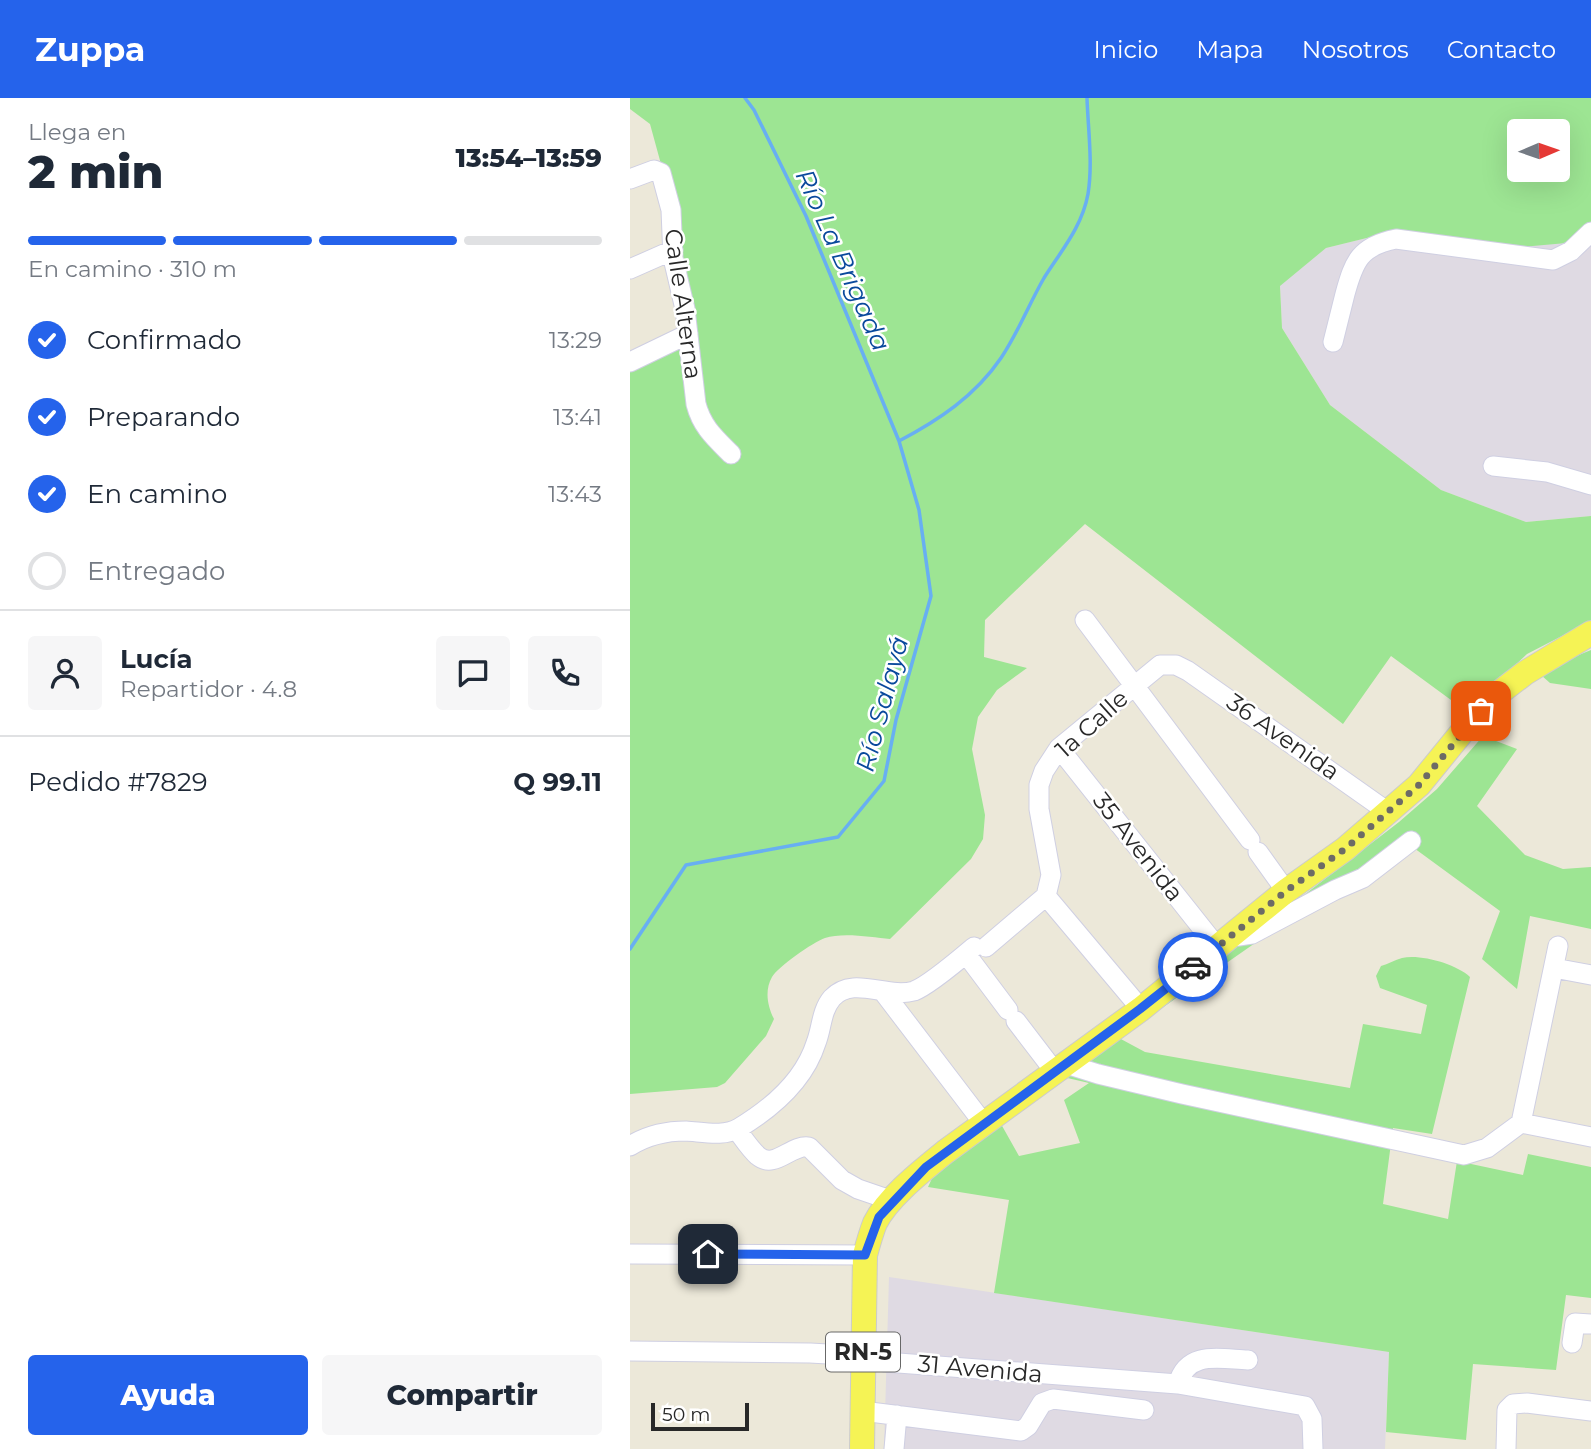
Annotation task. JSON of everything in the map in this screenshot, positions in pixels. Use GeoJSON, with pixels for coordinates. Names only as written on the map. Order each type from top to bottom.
{"type":"FeatureCollection","features":[{"type":"Feature","properties":{"kind":"main road","name":"RN-5"},"geometry":{"type":"LineString","coordinates":[[862,1449],[865,1255],[874,1225],[893,1201],[926,1167],[1140,1009],[1286,891],[1345,849],[1419,785],[1466,726],[1496,696],[1535,666],[1591,633]]}},
{"type":"Feature","properties":{"kind":"street","name":"Calle Alterna"},"geometry":{"type":"LineString","coordinates":[[631,179],[654,170],[663,176],[671,209],[673,250],[683,292],[699,415],[712,437],[731,454]]}},
{"type":"Feature","properties":{"kind":"street"},"geometry":{"type":"LineString","coordinates":[[1333,342],[1352,267],[1362,254],[1377,243],[1396,239],[1553,260],[1581,243],[1591,232]]}},
{"type":"Feature","properties":{"kind":"street"},"geometry":{"type":"LineString","coordinates":[[630,269],[673,250]]}},
{"type":"Feature","properties":{"kind":"street"},"geometry":{"type":"LineString","coordinates":[[630,362],[688,334]]}},
{"type":"Feature","properties":{"kind":"street"},"geometry":{"type":"LineString","coordinates":[[1493,466],[1547,472],[1591,485]]}},
{"type":"Feature","properties":{"kind":"street"},"geometry":{"type":"LineString","coordinates":[[1085,620],[1286,891]]}},
{"type":"Feature","properties":{"kind":"street","name":"1a Calle"},"geometry":{"type":"LineString","coordinates":[[1046,896],[1051,875],[1039,809],[1039,785],[1044,771],[1059,748],[1160,665],[1176,665]]}},
{"type":"Feature","properties":{"kind":"street","name":"36 Avenida"},"geometry":{"type":"LineString","coordinates":[[1176,665],[1327,767],[1388,812]]}},
{"type":"Feature","properties":{"kind":"street","name":"35 Avenida"},"geometry":{"type":"LineString","coordinates":[[1059,748],[1224,942]]}},
{"type":"Feature","properties":{"kind":"street"},"geometry":{"type":"LineString","coordinates":[[1224,942],[1252,934],[1363,878],[1411,841]]}},
{"type":"Feature","properties":{"kind":"street"},"geometry":{"type":"LineString","coordinates":[[630,1146],[660,1134],[682,1131],[723,1133],[737,1130],[775,1103],[803,1072],[816,1044],[826,1009],[833,998],[846,989],[859,987],[898,994],[918,989],[1046,896],[1140,1009]]}},
{"type":"Feature","properties":{"kind":"street"},"geometry":{"type":"LineString","coordinates":[[975,949],[1012,1015],[1061,1068],[1464,1156],[1487,1148],[1521,1123],[1558,946]]}},
{"type":"Feature","properties":{"kind":"street"},"geometry":{"type":"LineString","coordinates":[[1554,968],[1591,975]]}},
{"type":"Feature","properties":{"kind":"street"},"geometry":{"type":"LineString","coordinates":[[884,993],[984,1124]]}},
{"type":"Feature","properties":{"kind":"street"},"geometry":{"type":"LineString","coordinates":[[1521,1123],[1591,1136]]}},
{"type":"Feature","properties":{"kind":"street"},"geometry":{"type":"LineString","coordinates":[[737,1130],[762,1158],[772,1160],[794,1148],[809,1147],[832,1172],[850,1185],[893,1201]]}},
{"type":"Feature","properties":{"kind":"street"},"geometry":{"type":"LineString","coordinates":[[630,1254],[865,1255]]}},
{"type":"Feature","properties":{"kind":"street"},"geometry":{"type":"LineString","coordinates":[[1573,1343],[1576,1323],[1591,1324]]}},
{"type":"Feature","properties":{"kind":"street","name":"31 Avenida"},"geometry":{"type":"LineString","coordinates":[[630,1352],[863,1356],[885,1362],[1178,1384],[1305,1406],[1310,1412],[1313,1427],[1313,1449]]}},
{"type":"Feature","properties":{"kind":"street"},"geometry":{"type":"LineString","coordinates":[[1178,1384],[1181,1373],[1192,1362],[1208,1358],[1248,1360]]}},
{"type":"Feature","properties":{"kind":"street"},"geometry":{"type":"LineString","coordinates":[[862,1411],[1021,1431],[1028,1426],[1042,1402],[1053,1399],[1144,1410]]}},
{"type":"Feature","properties":{"kind":"street"},"geometry":{"type":"LineString","coordinates":[[1506,1449],[1507,1410],[1513,1404],[1527,1403],[1591,1411]]}},
{"type":"Feature","properties":{"kind":"street"},"geometry":{"type":"LineString","coordinates":[[894,1449],[897,1415]]}},
{"type":"Feature","properties":{"kind":"shaded area"},"geometry":{"type":"Polygon","coordinates":[[[1591,228],[1591,516],[1526,522],[1441,490],[1330,405],[1282,328],[1280,285],[1326,248],[1387,233],[1591,228]]]}},
{"type":"Feature","properties":{"kind":"shaded area"},"geometry":{"type":"Polygon","coordinates":[[[889,1277],[1389,1352],[1385,1449],[884,1449],[889,1277]]]}},
{"type":"Feature","properties":{"kind":"green space"},"geometry":{"type":"Polygon","coordinates":[[[630,98],[1591,98],[1591,228],[1578,242],[1510,248],[1387,233],[1326,248],[1280,286],[1282,328],[1330,405],[1441,490],[1526,522],[1591,516],[1591,621],[1527,654],[1466,711],[1391,656],[1343,724],[1085,524],[985,620],[984,657],[1027,668],[997,690],[978,717],[972,749],[985,815],[983,839],[971,859],[890,939],[832,936],[805,949],[781,967],[772,977],[768,988],[774,1019],[766,1036],[725,1083],[717,1087],[630,1094],[630,370],[688,345],[673,208],[650,124],[630,109],[630,98]]]}},
{"type":"Feature","properties":{"kind":"green space"},"geometry":{"type":"Polygon","coordinates":[[[1591,650],[1591,689],[1550,683],[1541,675],[1557,664],[1591,650]]]}},
{"type":"Feature","properties":{"kind":"green space"},"geometry":{"type":"Polygon","coordinates":[[[1483,736],[1517,749],[1477,806],[1525,855],[1563,869],[1591,867],[1591,929],[1530,916],[1517,989],[1482,959],[1500,911],[1403,840],[1119,1038],[1145,1052],[1350,1088],[1363,1024],[1421,1034],[1427,1005],[1380,988],[1376,976],[1381,966],[1402,958],[1419,957],[1447,964],[1464,972],[1470,977],[1432,1134],[1393,1128],[1383,1204],[1448,1219],[1457,1161],[1523,1175],[1528,1154],[1591,1167],[1591,1298],[1566,1295],[1556,1370],[1473,1364],[1466,1440],[1386,1432],[1389,1352],[994,1293],[1009,1200],[928,1187],[935,1172],[1001,1124],[1019,1156],[1080,1143],[1064,1100],[1089,1083],[1063,1077],[1118,1038],[1399,822],[1437,789],[1483,736]]]}},
{"type":"Feature","properties":{"kind":"waterway","name":"Río Salayá"},"geometry":{"type":"LineString","coordinates":[[630,949],[686,865],[838,837],[884,781],[896,720],[931,596],[919,510],[899,441],[806,216],[754,110],[745,98]]}},
{"type":"Feature","properties":{"kind":"waterway"},"geometry":{"type":"LineString","coordinates":[[899,441],[955,406],[991,372],[1007,348],[1044,278],[1076,228],[1088,194],[1090,158],[1087,98]]}},
{"type":"Feature","properties":{"kind":"way so far"},"geometry":{"type":"LineString","coordinates":[[1193,967],[1286,891],[1345,849],[1419,785],[1481,711]]}},
{"type":"Feature","properties":{"kind":"route"},"geometry":{"type":"LineString","coordinates":[[708,1254],[865,1255],[879,1217],[926,1167],[1193,967]]}},
{"type":"Feature","properties":{"kind":"water label","name":"Río La Brigada"},"geometry":{"type":"Point","coordinates":[843,260]}}]}
